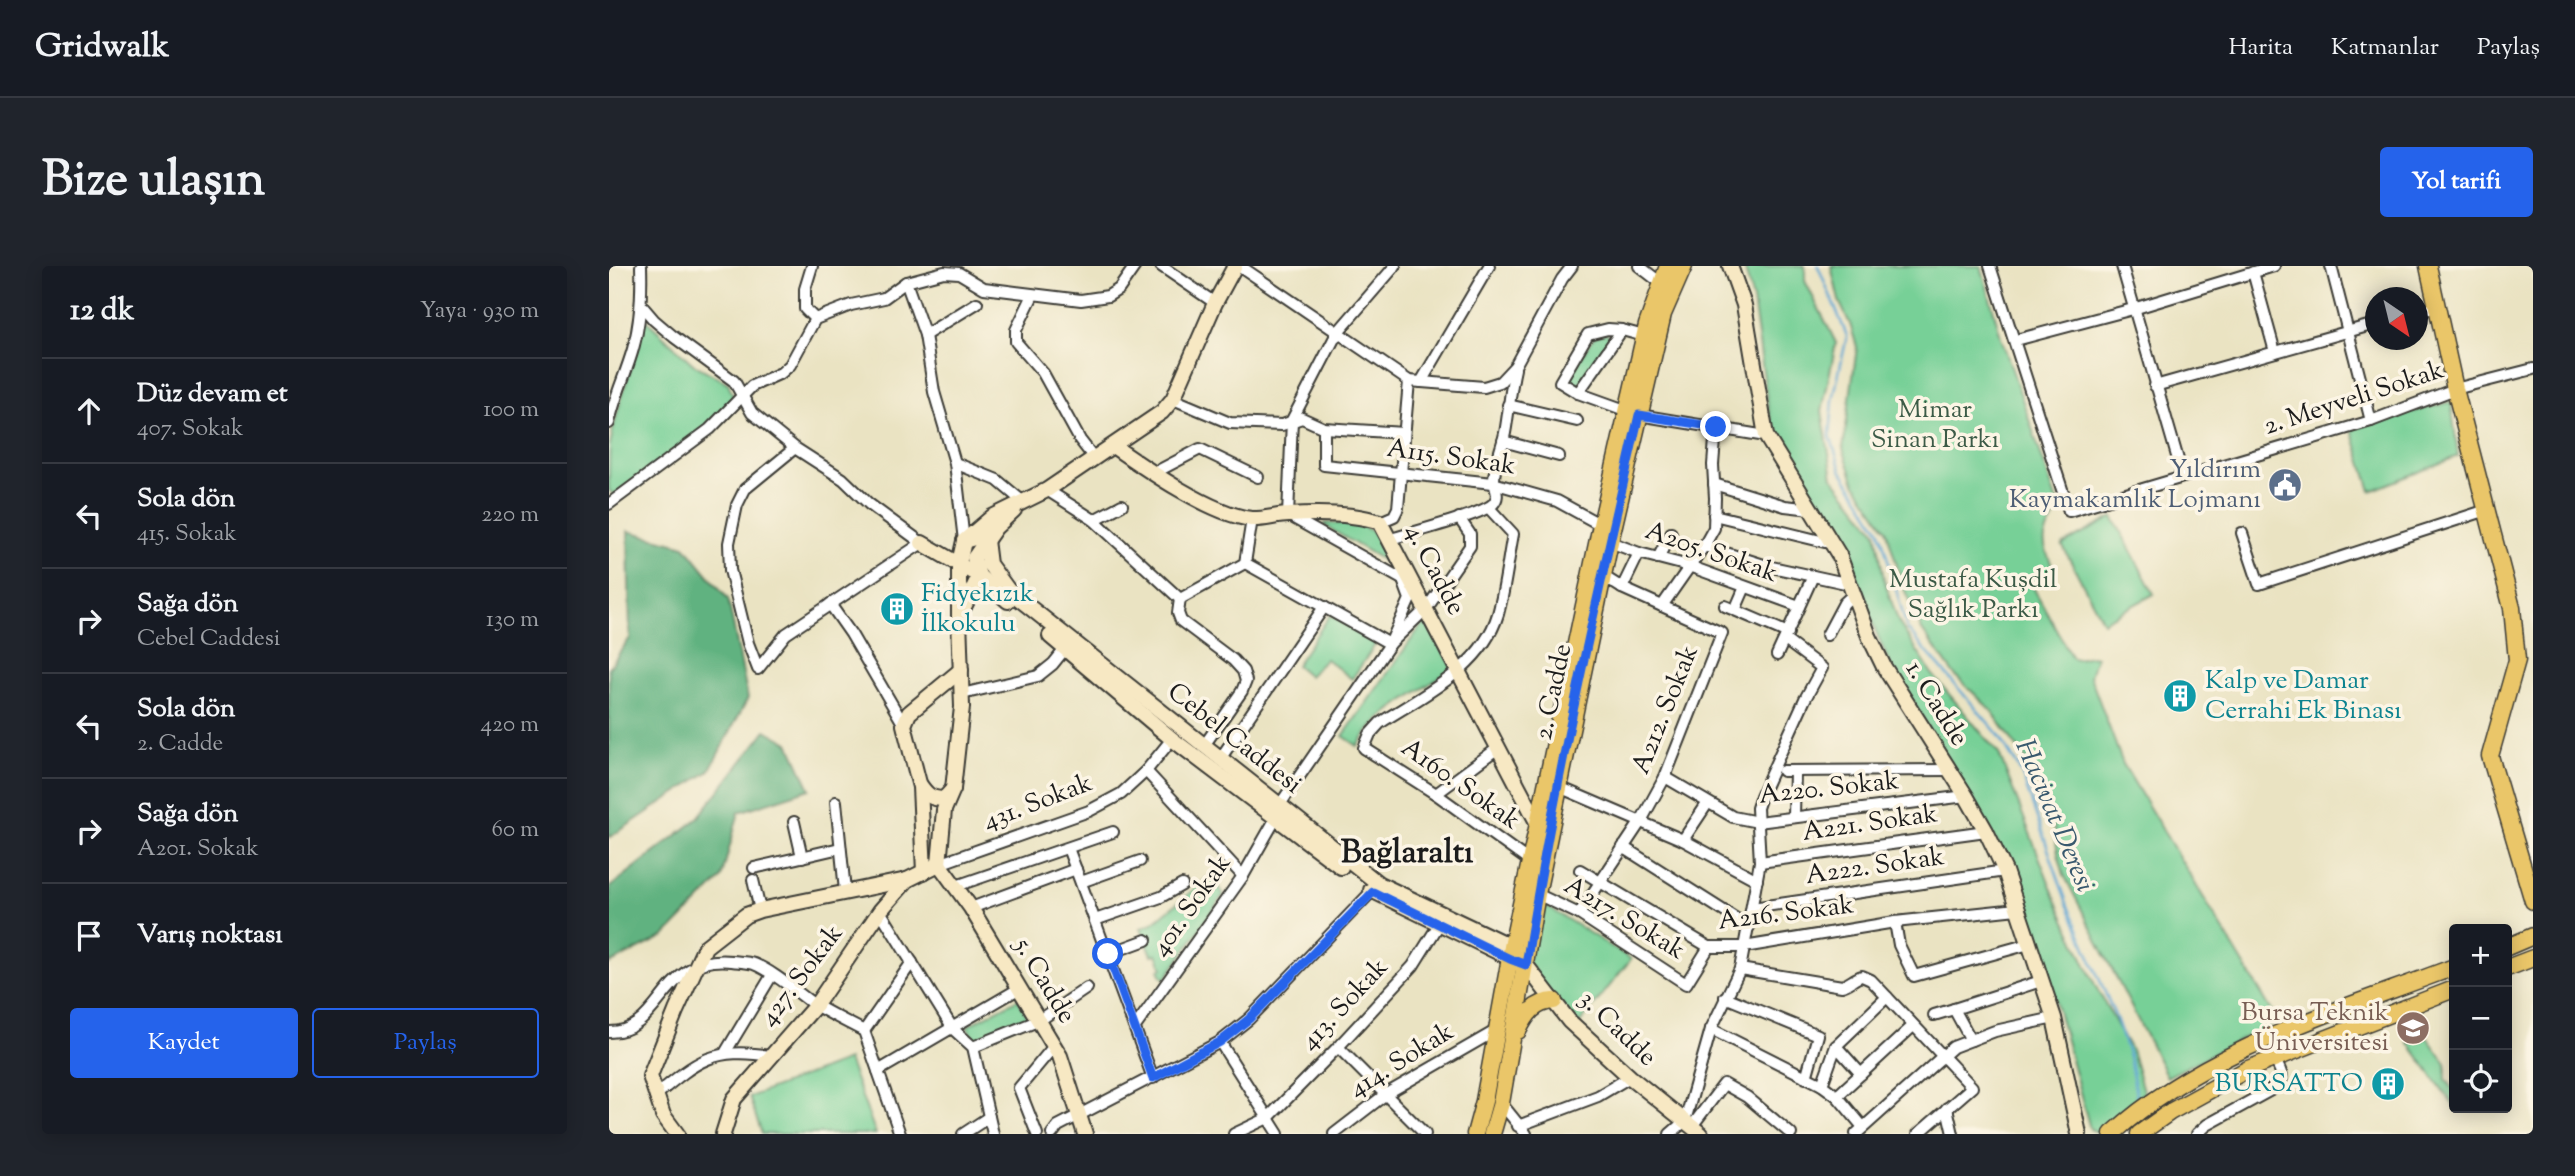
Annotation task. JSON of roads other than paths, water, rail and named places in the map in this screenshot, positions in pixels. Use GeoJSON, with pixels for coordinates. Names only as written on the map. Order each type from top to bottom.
{"type":"FeatureCollection","features":[{"type":"Feature","properties":{"kind":"main road"},"geometry":{"type":"LineString","coordinates":[[939,864],[944,810],[953,789],[962,694],[958,618],[959,563],[964,541],[992,517],[1047,489],[1162,411],[1173,399],[1215,303],[1235,266]]}},
{"type":"Feature","properties":{"kind":"main road","name":"2. Cadde"},"geometry":{"type":"LineString","coordinates":[[1492,1134],[1501,1103],[1537,894],[1610,542],[1644,336],[1668,266]]}},
{"type":"Feature","properties":{"kind":"main road","name":"2. Cadde"},"geometry":{"type":"LineString","coordinates":[[1475,1134],[1484,1101],[1529,861],[1601,525],[1663,314],[1684,266]]}},
{"type":"Feature","properties":{"kind":"main road","name":"1. Cadde"},"geometry":{"type":"LineString","coordinates":[[1730,266],[1744,304],[1766,436],[1833,544],[1884,667],[1966,796],[2005,872],[2054,1018],[2079,1134]]}},
{"type":"Feature","properties":{"kind":"main road"},"geometry":{"type":"LineString","coordinates":[[2428,266],[2455,389],[2512,608],[2517,660],[2490,756],[2533,901]]}},
{"type":"Feature","properties":{"kind":"main road","name":"4. Cadde"},"geometry":{"type":"LineString","coordinates":[[1113,446],[1153,474],[1221,511],[1252,519],[1289,515],[1360,516],[1380,522],[1391,539],[1410,589],[1427,608],[1538,824]]}},
{"type":"Feature","properties":{"kind":"main road"},"geometry":{"type":"LineString","coordinates":[[958,618],[979,576],[974,558],[986,540],[1022,502]]}},
{"type":"Feature","properties":{"kind":"main road"},"geometry":{"type":"LineString","coordinates":[[964,541],[981,536],[986,540]]}},
{"type":"Feature","properties":{"kind":"main road","name":"Cebel Caddesi"},"geometry":{"type":"LineString","coordinates":[[986,540],[989,564],[1008,590],[1278,812],[1376,888],[1511,953]]}},
{"type":"Feature","properties":{"kind":"main road","name":"Cebel Caddesi"},"geometry":{"type":"LineString","coordinates":[[922,543],[979,576],[1172,739],[1209,755]]}},
{"type":"Feature","properties":{"kind":"main road"},"geometry":{"type":"LineString","coordinates":[[924,872],[920,785],[904,724],[909,713],[961,670]]}},
{"type":"Feature","properties":{"kind":"main road"},"geometry":{"type":"LineString","coordinates":[[920,785],[926,795],[934,799],[944,799],[953,789]]}},
{"type":"Feature","properties":{"kind":"main road"},"geometry":{"type":"LineString","coordinates":[[2521,856],[2533,883]]}},
{"type":"Feature","properties":{"kind":"main road","name":"427. Sokak"},"geometry":{"type":"LineString","coordinates":[[723,1134],[734,1099],[816,1005],[880,911],[907,880],[939,864]]}},
{"type":"Feature","properties":{"kind":"main road","name":"5. Cadde"},"geometry":{"type":"LineString","coordinates":[[939,864],[971,908],[1060,1056],[1085,1134]]}},
{"type":"Feature","properties":{"kind":"main road"},"geometry":{"type":"LineString","coordinates":[[670,1132],[650,1076],[705,947],[747,915],[760,910],[907,880]]}},
{"type":"Feature","properties":{"kind":"main road","name":"Cebel Caddesi"},"geometry":{"type":"LineString","coordinates":[[1442,920],[1488,936],[1511,953]]}},
{"type":"Feature","properties":{"kind":"main road"},"geometry":{"type":"LineString","coordinates":[[1488,936],[1500,935],[1517,927]]}},
{"type":"Feature","properties":{"kind":"main road"},"geometry":{"type":"LineString","coordinates":[[2512,945],[2533,936]]}},
{"type":"Feature","properties":{"kind":"main road","name":"3. Cadde"},"geometry":{"type":"LineString","coordinates":[[1511,953],[1526,965],[1570,1021],[1630,1077],[1693,1127]]}},
{"type":"Feature","properties":{"kind":"main road"},"geometry":{"type":"LineString","coordinates":[[2512,966],[2533,958]]}},
{"type":"Feature","properties":{"kind":"main road"},"geometry":{"type":"LineString","coordinates":[[2112,1134],[2147,1103],[2245,1048],[2449,969]]}},
{"type":"Feature","properties":{"kind":"main road"},"geometry":{"type":"LineString","coordinates":[[2139,1134],[2215,1085],[2248,1069],[2449,991]]}},
{"type":"Feature","properties":{"kind":"main road"},"geometry":{"type":"LineString","coordinates":[[1512,1043],[1527,1014],[1545,1001],[1554,1001]]}},
{"type":"Feature","properties":{"kind":"main road"},"geometry":{"type":"LineString","coordinates":[[2248,1069],[2260,1056],[2314,1032],[2319,1025],[2318,1019]]}},
{"type":"Feature","properties":{"kind":"street"},"geometry":{"type":"LineString","coordinates":[[609,423],[613,403],[634,348],[642,306],[641,266]]}},
{"type":"Feature","properties":{"kind":"street"},"geometry":{"type":"LineString","coordinates":[[812,266],[805,289],[805,309],[815,318]]}},
{"type":"Feature","properties":{"kind":"street"},"geometry":{"type":"LineString","coordinates":[[609,504],[693,443],[752,386],[781,373],[790,365],[815,318],[851,305],[884,298],[906,282],[944,269],[959,273],[984,288],[1081,300],[1108,296],[1119,289],[1135,266]]}},
{"type":"Feature","properties":{"kind":"street"},"geometry":{"type":"LineString","coordinates":[[1161,266],[1215,303]]}},
{"type":"Feature","properties":{"kind":"street"},"geometry":{"type":"LineString","coordinates":[[1240,266],[1409,381],[1484,387],[1500,382],[1515,366],[1562,279],[1572,266]]}},
{"type":"Feature","properties":{"kind":"street"},"geometry":{"type":"LineString","coordinates":[[1390,644],[1410,589],[1289,515],[1292,420],[1337,333],[1395,266]]}},
{"type":"Feature","properties":{"kind":"street"},"geometry":{"type":"LineString","coordinates":[[1421,382],[1489,266]]}},
{"type":"Feature","properties":{"kind":"street"},"geometry":{"type":"LineString","coordinates":[[1639,266],[1661,284]]}},
{"type":"Feature","properties":{"kind":"street"},"geometry":{"type":"LineString","coordinates":[[1990,266],[2015,340],[2133,309],[2274,266]]}},
{"type":"Feature","properties":{"kind":"street"},"geometry":{"type":"LineString","coordinates":[[2122,266],[2183,477]]}},
{"type":"Feature","properties":{"kind":"street"},"geometry":{"type":"LineString","coordinates":[[2331,266],[2371,421]]}},
{"type":"Feature","properties":{"kind":"street"},"geometry":{"type":"LineString","coordinates":[[2253,272],[2275,352]]}},
{"type":"Feature","properties":{"kind":"street"},"geometry":{"type":"LineString","coordinates":[[906,282],[925,335],[934,392],[955,463],[964,541]]}},
{"type":"Feature","properties":{"kind":"street"},"geometry":{"type":"LineString","coordinates":[[1033,295],[1016,330],[1016,342],[1043,373],[1080,440],[1094,458]]}},
{"type":"Feature","properties":{"kind":"street"},"geometry":{"type":"LineString","coordinates":[[925,335],[977,303]]}},
{"type":"Feature","properties":{"kind":"street"},"geometry":{"type":"LineString","coordinates":[[642,306],[674,338],[734,381],[751,413],[795,448],[843,479],[869,503],[922,543],[786,634],[758,669],[748,643],[730,570],[729,543],[737,505],[745,489],[795,448]]}},
{"type":"Feature","properties":{"kind":"street"},"geometry":{"type":"LineString","coordinates":[[2428,309],[2438,307]]}},
{"type":"Feature","properties":{"kind":"street"},"geometry":{"type":"LineString","coordinates":[[2155,386],[2365,327]]}},
{"type":"Feature","properties":{"kind":"street"},"geometry":{"type":"LineString","coordinates":[[1644,336],[1608,329],[1588,334],[1560,382],[1578,393],[1633,413],[1766,436]]}},
{"type":"Feature","properties":{"kind":"street"},"geometry":{"type":"LineString","coordinates":[[1578,393],[1622,330]]}},
{"type":"Feature","properties":{"kind":"street","name":"2. Meyveli Sokak"},"geometry":{"type":"LineString","coordinates":[[2015,340],[2069,511],[2371,421],[2455,389],[2533,369]]}},
{"type":"Feature","properties":{"kind":"street"},"geometry":{"type":"LineString","coordinates":[[1391,539],[1489,508],[1495,502],[1498,494],[1493,482],[1503,441],[1515,366]]}},
{"type":"Feature","properties":{"kind":"street"},"geometry":{"type":"LineString","coordinates":[[1380,522],[1394,516],[1398,508],[1409,381]]}},
{"type":"Feature","properties":{"kind":"street"},"geometry":{"type":"LineString","coordinates":[[1173,399],[1230,423],[1282,425],[1301,418],[1324,428],[1403,433]]}},
{"type":"Feature","properties":{"kind":"street"},"geometry":{"type":"LineString","coordinates":[[1507,405],[1577,421]]}},
{"type":"Feature","properties":{"kind":"street"},"geometry":{"type":"LineString","coordinates":[[1663,606],[1714,528],[1713,465],[1716,427]]}},
{"type":"Feature","properties":{"kind":"street","name":"A115. Sokak"},"geometry":{"type":"LineString","coordinates":[[1324,428],[1324,465],[1493,482],[1557,501],[1601,525]]}},
{"type":"Feature","properties":{"kind":"street"},"geometry":{"type":"LineString","coordinates":[[1503,441],[1559,456]]}},
{"type":"Feature","properties":{"kind":"street"},"geometry":{"type":"LineString","coordinates":[[1153,474],[1200,449],[1258,477]]}},
{"type":"Feature","properties":{"kind":"street"},"geometry":{"type":"LineString","coordinates":[[955,463],[997,480],[1022,502]]}},
{"type":"Feature","properties":{"kind":"street"},"geometry":{"type":"LineString","coordinates":[[1714,484],[1785,506],[1811,509]]}},
{"type":"Feature","properties":{"kind":"street"},"geometry":{"type":"LineString","coordinates":[[1047,489],[1094,520],[1180,599]]}},
{"type":"Feature","properties":{"kind":"street"},"geometry":{"type":"LineString","coordinates":[[1094,520],[1122,505]]}},
{"type":"Feature","properties":{"kind":"street"},"geometry":{"type":"LineString","coordinates":[[1460,671],[1485,640],[1497,616],[1513,534],[1489,508]]}},
{"type":"Feature","properties":{"kind":"street"},"geometry":{"type":"LineString","coordinates":[[2242,533],[2259,584],[2487,510]]}},
{"type":"Feature","properties":{"kind":"street"},"geometry":{"type":"LineString","coordinates":[[1714,515],[1833,544]]}},
{"type":"Feature","properties":{"kind":"street"},"geometry":{"type":"LineString","coordinates":[[1390,644],[1427,608],[1470,546],[1470,534],[1459,518]]}},
{"type":"Feature","properties":{"kind":"street"},"geometry":{"type":"LineString","coordinates":[[1245,563],[1252,519]]}},
{"type":"Feature","properties":{"kind":"street"},"geometry":{"type":"LineString","coordinates":[[1658,558],[1671,533]]}},
{"type":"Feature","properties":{"kind":"street","name":"A205. Sokak"},"geometry":{"type":"LineString","coordinates":[[1610,542],[1689,566],[1799,606]]}},
{"type":"Feature","properties":{"kind":"street"},"geometry":{"type":"LineString","coordinates":[[1704,546],[1852,589],[1827,635]]}},
{"type":"Feature","properties":{"kind":"street"},"geometry":{"type":"LineString","coordinates":[[1622,588],[1639,553]]}},
{"type":"Feature","properties":{"kind":"street"},"geometry":{"type":"LineString","coordinates":[[1180,599],[1245,563]]}},
{"type":"Feature","properties":{"kind":"street"},"geometry":{"type":"LineString","coordinates":[[1245,563],[1390,644]]}},
{"type":"Feature","properties":{"kind":"street","name":"A212. Sokak"},"geometry":{"type":"LineString","coordinates":[[1579,914],[1641,821],[1665,777],[1722,633],[1622,588],[1603,576]]}},
{"type":"Feature","properties":{"kind":"street"},"geometry":{"type":"LineString","coordinates":[[1777,655],[1814,576]]}},
{"type":"Feature","properties":{"kind":"street"},"geometry":{"type":"LineString","coordinates":[[1693,1127],[1711,1029],[1740,969],[1749,927],[1760,862],[1757,808],[1805,699],[1822,668],[1787,636],[1730,608],[1745,587]]}},
{"type":"Feature","properties":{"kind":"street"},"geometry":{"type":"LineString","coordinates":[[1180,599],[1178,613],[1181,621],[1233,660],[1243,671],[1246,681],[1209,755]]}},
{"type":"Feature","properties":{"kind":"street"},"geometry":{"type":"LineString","coordinates":[[830,604],[851,634],[904,724]]}},
{"type":"Feature","properties":{"kind":"street"},"geometry":{"type":"LineString","coordinates":[[1209,755],[1324,607]]}},
{"type":"Feature","properties":{"kind":"street","name":"401. Sokak"},"geometry":{"type":"LineString","coordinates":[[1135,1027],[1243,876],[1278,812],[1390,644]]}},
{"type":"Feature","properties":{"kind":"street"},"geometry":{"type":"LineString","coordinates":[[962,694],[1038,676],[1053,664],[1065,649]]}},
{"type":"Feature","properties":{"kind":"street","name":"A160. Sokak"},"geometry":{"type":"LineString","coordinates":[[1460,671],[1380,723],[1370,734],[1364,748],[1436,794],[1529,861]]}},
{"type":"Feature","properties":{"kind":"street","name":"431. Sokak"},"geometry":{"type":"LineString","coordinates":[[939,864],[1089,811],[1121,794],[1146,771],[1172,739]]}},
{"type":"Feature","properties":{"kind":"street"},"geometry":{"type":"LineString","coordinates":[[1436,794],[1499,748]]}},
{"type":"Feature","properties":{"kind":"street"},"geometry":{"type":"LineString","coordinates":[[1794,817],[1789,771],[1949,770]]}},
{"type":"Feature","properties":{"kind":"street"},"geometry":{"type":"LineString","coordinates":[[1146,771],[1243,876]]}},
{"type":"Feature","properties":{"kind":"street","name":"A220. Sokak"},"geometry":{"type":"LineString","coordinates":[[1665,777],[1733,817],[1758,822],[1966,796]]}},
{"type":"Feature","properties":{"kind":"street"},"geometry":{"type":"LineString","coordinates":[[1559,787],[1683,839],[1757,880]]}},
{"type":"Feature","properties":{"kind":"street"},"geometry":{"type":"LineString","coordinates":[[836,802],[845,891]]}},
{"type":"Feature","properties":{"kind":"street"},"geometry":{"type":"LineString","coordinates":[[1683,839],[1707,804]]}},
{"type":"Feature","properties":{"kind":"street"},"geometry":{"type":"LineString","coordinates":[[794,822],[802,857]]}},
{"type":"Feature","properties":{"kind":"street","name":"A221. Sokak"},"geometry":{"type":"LineString","coordinates":[[1760,862],[1986,831]]}},
{"type":"Feature","properties":{"kind":"street"},"geometry":{"type":"LineString","coordinates":[[957,886],[1113,832]]}},
{"type":"Feature","properties":{"kind":"street"},"geometry":{"type":"LineString","coordinates":[[1623,847],[1749,927]]}},
{"type":"Feature","properties":{"kind":"street"},"geometry":{"type":"LineString","coordinates":[[754,868],[840,848]]}},
{"type":"Feature","properties":{"kind":"street"},"geometry":{"type":"LineString","coordinates":[[1068,848],[1153,1078]]}},
{"type":"Feature","properties":{"kind":"street"},"geometry":{"type":"LineString","coordinates":[[1081,883],[1140,861]]}},
{"type":"Feature","properties":{"kind":"street"},"geometry":{"type":"LineString","coordinates":[[971,908],[1076,869]]}},
{"type":"Feature","properties":{"kind":"street","name":"A216. Sokak"},"geometry":{"type":"LineString","coordinates":[[1580,870],[1709,947],[1744,947],[1895,922],[2017,909]]}},
{"type":"Feature","properties":{"kind":"street","name":"A222. Sokak"},"geometry":{"type":"LineString","coordinates":[[1752,908],[2005,872]]}},
{"type":"Feature","properties":{"kind":"street"},"geometry":{"type":"LineString","coordinates":[[753,880],[760,910]]}},
{"type":"Feature","properties":{"kind":"street"},"geometry":{"type":"LineString","coordinates":[[1095,920],[1161,897],[1182,885]]}},
{"type":"Feature","properties":{"kind":"street"},"geometry":{"type":"LineString","coordinates":[[1052,1134],[1058,1126],[1220,1042],[1249,1019],[1376,888]]}},
{"type":"Feature","properties":{"kind":"street","name":"A217. Sokak"},"geometry":{"type":"LineString","coordinates":[[1537,894],[1579,914],[1686,984],[1709,947]]}},
{"type":"Feature","properties":{"kind":"street"},"geometry":{"type":"LineString","coordinates":[[880,911],[953,1029],[973,1047],[993,1134]]}},
{"type":"Feature","properties":{"kind":"street","name":"413. Sokak"},"geometry":{"type":"LineString","coordinates":[[1268,1118],[1413,966],[1442,920]]}},
{"type":"Feature","properties":{"kind":"street"},"geometry":{"type":"LineString","coordinates":[[1895,922],[1899,945],[1914,976],[2029,944]]}},
{"type":"Feature","properties":{"kind":"street"},"geometry":{"type":"LineString","coordinates":[[1108,954],[1146,940]]}},
{"type":"Feature","properties":{"kind":"street"},"geometry":{"type":"LineString","coordinates":[[609,1032],[632,1026],[649,1014],[673,982],[697,964],[721,960],[753,964],[816,1005],[864,1031],[900,1134]]}},
{"type":"Feature","properties":{"kind":"street"},"geometry":{"type":"LineString","coordinates":[[864,1031],[912,962]]}},
{"type":"Feature","properties":{"kind":"street"},"geometry":{"type":"LineString","coordinates":[[1740,969],[1842,986],[1862,976],[1871,980],[1972,1087],[1918,1134]]}},
{"type":"Feature","properties":{"kind":"street"},"geometry":{"type":"LineString","coordinates":[[725,1053],[772,975]]}},
{"type":"Feature","properties":{"kind":"street"},"geometry":{"type":"LineString","coordinates":[[1934,1015],[2041,981]]}},
{"type":"Feature","properties":{"kind":"street"},"geometry":{"type":"LineString","coordinates":[[878,1071],[1020,988]]}},
{"type":"Feature","properties":{"kind":"street"},"geometry":{"type":"LineString","coordinates":[[973,1047],[1040,1020],[1087,988]]}},
{"type":"Feature","properties":{"kind":"street"},"geometry":{"type":"LineString","coordinates":[[1725,997],[1818,1035],[1806,1078]]}},
{"type":"Feature","properties":{"kind":"street"},"geometry":{"type":"LineString","coordinates":[[1822,1085],[1836,1046],[1887,998]]}},
{"type":"Feature","properties":{"kind":"street"},"geometry":{"type":"LineString","coordinates":[[1954,1009],[1971,1040]]}},
{"type":"Feature","properties":{"kind":"street"},"geometry":{"type":"LineString","coordinates":[[1711,1029],[1822,1085],[1837,1097],[1860,1131],[1953,1047],[1995,1031],[2054,1018]]}},
{"type":"Feature","properties":{"kind":"street"},"geometry":{"type":"LineString","coordinates":[[1837,1097],[1913,1026]]}},
{"type":"Feature","properties":{"kind":"street","name":"414. Sokak"},"geometry":{"type":"LineString","coordinates":[[1334,1134],[1386,1094],[1497,1030]]}},
{"type":"Feature","properties":{"kind":"street"},"geometry":{"type":"LineString","coordinates":[[1220,1042],[1277,1134]]}},
{"type":"Feature","properties":{"kind":"street"},"geometry":{"type":"LineString","coordinates":[[1037,1134],[1019,1088],[1054,1046]]}},
{"type":"Feature","properties":{"kind":"street"},"geometry":{"type":"LineString","coordinates":[[1338,1046],[1425,1134]]}},
{"type":"Feature","properties":{"kind":"street"},"geometry":{"type":"LineString","coordinates":[[1836,1046],[1861,1074]]}},
{"type":"Feature","properties":{"kind":"street"},"geometry":{"type":"LineString","coordinates":[[655,1096],[683,1072],[707,1057],[744,1052],[771,1056]]}},
{"type":"Feature","properties":{"kind":"street"},"geometry":{"type":"LineString","coordinates":[[2197,1134],[2207,1125],[2282,1082],[2283,1076],[2274,1058]]}},
{"type":"Feature","properties":{"kind":"street"},"geometry":{"type":"LineString","coordinates":[[1501,1103],[1522,1130],[1598,1096],[1630,1077]]}},
{"type":"Feature","properties":{"kind":"street"},"geometry":{"type":"LineString","coordinates":[[1670,1134],[1693,1127],[1724,1084],[1747,1097],[1791,1134]]}},
{"type":"Feature","properties":{"kind":"street"},"geometry":{"type":"LineString","coordinates":[[1948,1108],[1953,1134]]}},
{"type":"Feature","properties":{"kind":"street"},"geometry":{"type":"LineString","coordinates":[[963,1134],[989,1117]]}},
{"type":"Feature","properties":{"kind":"street"},"geometry":{"type":"LineString","coordinates":[[1234,1134],[1268,1118]]}},
{"type":"Feature","properties":{"kind":"waterway","name":"Hacivat Deresi"},"geometry":{"type":"LineString","coordinates":[[1818,266],[1847,336],[1833,400],[1830,436],[1841,470],[1880,531],[1907,629],[1998,734],[2021,772],[2068,906],[2116,1018],[2129,1056],[2138,1105]]}},
{"type":"Feature","properties":{"kind":"place","name":"Yıldırım Kaymakamlık Lojmanı"},"geometry":{"type":"Point","coordinates":[2285,485]}},
{"type":"Feature","properties":{"kind":"place","name":"Fidyekızık İlkokulu"},"geometry":{"type":"Point","coordinates":[897,609]}},
{"type":"Feature","properties":{"kind":"place","name":"Kalp ve Damar Cerrahi Ek Binası"},"geometry":{"type":"Point","coordinates":[2180,696]}},
{"type":"Feature","properties":{"kind":"place","name":"Bursa Teknik Üniversitesi"},"geometry":{"type":"Point","coordinates":[2413,1028]}},
{"type":"Feature","properties":{"kind":"place","name":"BURSATTO"},"geometry":{"type":"Point","coordinates":[2388,1084]}},
{"type":"Feature","properties":{"kind":"district","name":"Bağlaraltı"},"geometry":{"type":"Point","coordinates":[1407,854]}},
{"type":"Feature","properties":{"kind":"park label","name":"Mimar Sinan Parkı"},"geometry":{"type":"Point","coordinates":[1935,425]}},
{"type":"Feature","properties":{"kind":"park label","name":"Mustafa Kuşdil Sağlık Parkı"},"geometry":{"type":"Point","coordinates":[1973,595]}}]}
